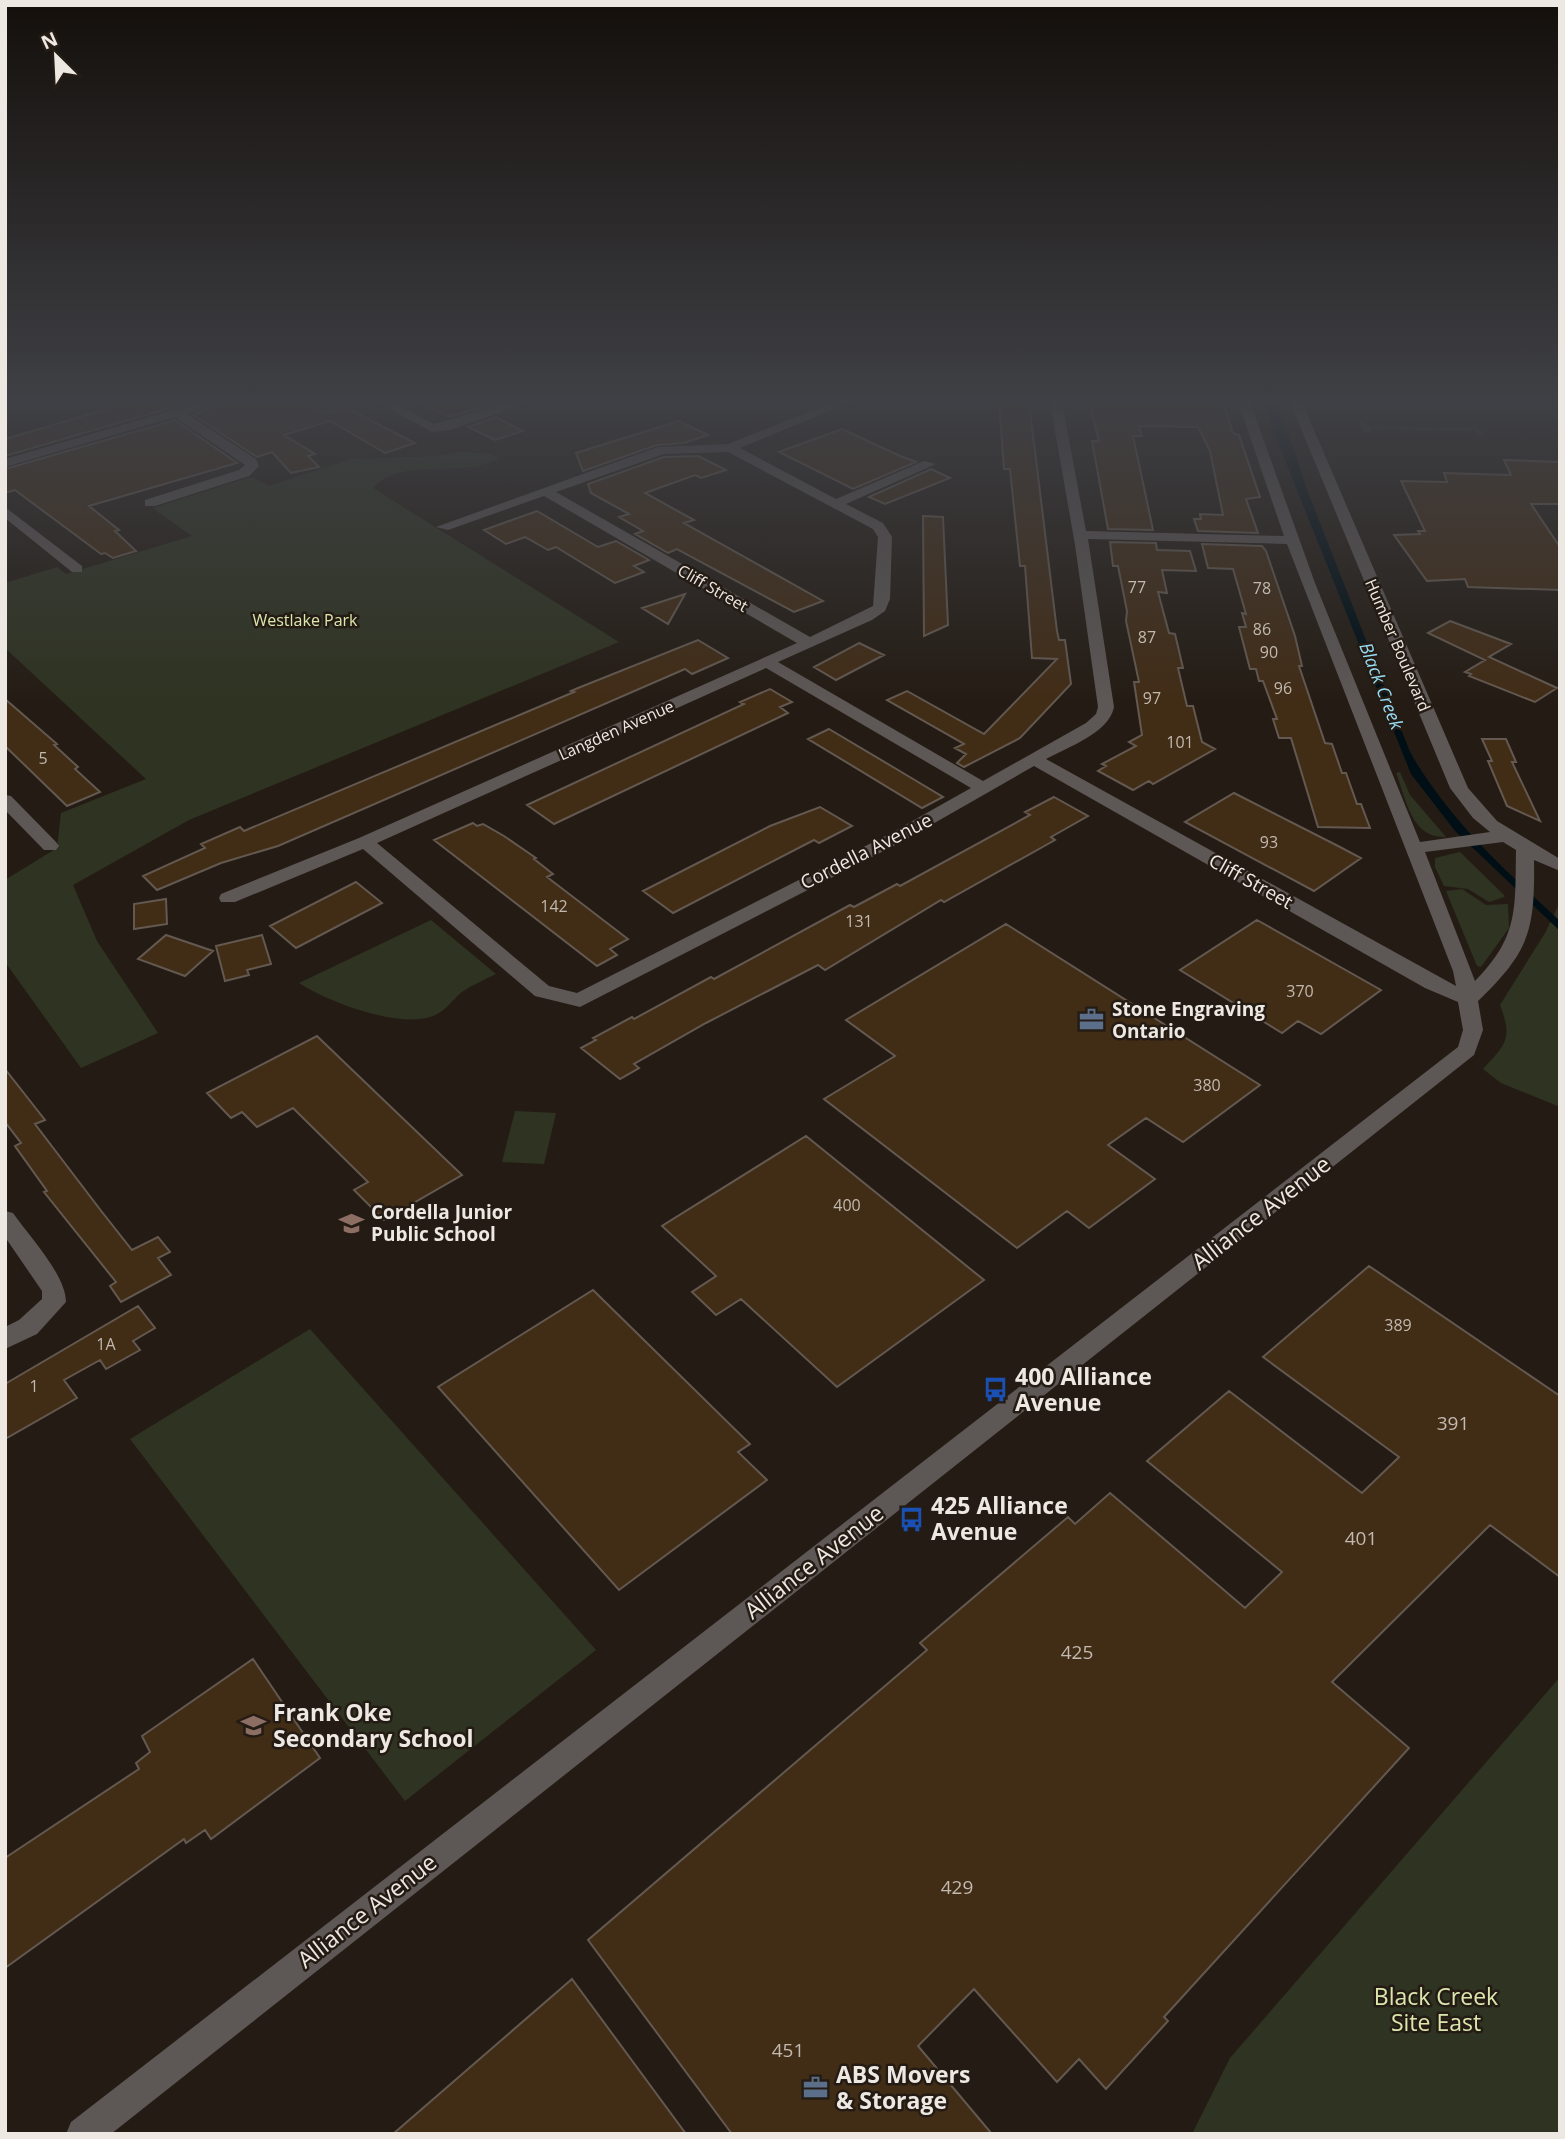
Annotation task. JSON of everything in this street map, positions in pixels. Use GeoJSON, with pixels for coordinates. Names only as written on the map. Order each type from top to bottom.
{"type":"FeatureCollection","features":[{"type":"Feature","properties":{"kind":"street"},"geometry":{"type":"LineString","coordinates":[[443,527],[514,502]]}},
{"type":"Feature","properties":{"kind":"street","name":"Cliff Street"},"geometry":{"type":"LineString","coordinates":[[563,502],[809,643]]}},
{"type":"Feature","properties":{"kind":"street","name":"Cordella Avenue"},"geometry":{"type":"LineString","coordinates":[[365,842],[542,991],[569,1000],[580,1000],[985,789],[1093,726],[1104,716],[1106,707],[1074,502]]}},
{"type":"Feature","properties":{"kind":"street"},"geometry":{"type":"LineString","coordinates":[[1278,502],[1463,971],[1468,999]]}},
{"type":"Feature","properties":{"kind":"street","name":"Humber Boulevard"},"geometry":{"type":"LineString","coordinates":[[1338,502],[1459,788],[1471,807],[1524,856],[1560,866]]}},
{"type":"Feature","properties":{"kind":"street","name":"Langden Avenue"},"geometry":{"type":"LineString","coordinates":[[228,898],[365,842],[867,617],[880,608],[883,599],[885,537],[878,526],[837,503]]}},
{"type":"Feature","properties":{"kind":"street"},"geometry":{"type":"LineString","coordinates":[[5,510],[77,569]]}},
{"type":"Feature","properties":{"kind":"street"},"geometry":{"type":"LineString","coordinates":[[1080,535],[1291,540]]}},
{"type":"Feature","properties":{"kind":"street"},"geometry":{"type":"LineString","coordinates":[[768,663],[985,789]]}},
{"type":"Feature","properties":{"kind":"street","name":"Cliff Street"},"geometry":{"type":"LineString","coordinates":[[1036,760],[1432,983],[1468,999]]}},
{"type":"Feature","properties":{"kind":"street"},"geometry":{"type":"LineString","coordinates":[[5,800],[50,846]]}},
{"type":"Feature","properties":{"kind":"street"},"geometry":{"type":"LineString","coordinates":[[1414,848],[1504,836]]}},
{"type":"Feature","properties":{"kind":"street"},"geometry":{"type":"LineString","coordinates":[[1468,999],[1489,979],[1517,943],[1523,917],[1524,856]]}},
{"type":"Feature","properties":{"kind":"street","name":"Alliance Avenue"},"geometry":{"type":"LineString","coordinates":[[83,2134],[1448,1068],[1467,1050],[1474,1030],[1468,999]]}},
{"type":"Feature","properties":{"kind":"street"},"geometry":{"type":"LineString","coordinates":[[5,1219],[54,1291],[54,1302],[40,1317],[5,1339]]}},
{"type":"Feature","properties":{"kind":"green space","name":"Westlake Park"},"geometry":{"type":"Polygon","coordinates":[[[172,502],[395,502],[619,642],[189,820],[73,885],[97,941],[158,1033],[81,1068],[5,962],[5,880],[57,848],[61,813],[146,779],[5,648],[5,583],[57,567],[66,574],[192,536],[152,508],[172,502]]]}},
{"type":"Feature","properties":{"kind":"green space"},"geometry":{"type":"Polygon","coordinates":[[[1400,772],[1410,795],[1446,837],[1434,836],[1418,825],[1407,806],[1396,773],[1400,772]]]}},
{"type":"Feature","properties":{"kind":"green space"},"geometry":{"type":"Polygon","coordinates":[[[1460,852],[1504,897],[1489,902],[1468,889],[1444,886],[1435,867],[1435,858],[1460,852]]]}},
{"type":"Feature","properties":{"kind":"green space"},"geometry":{"type":"Polygon","coordinates":[[[1462,889],[1486,905],[1508,904],[1509,928],[1481,967],[1477,966],[1446,891],[1462,889]]]}},
{"type":"Feature","properties":{"kind":"green space"},"geometry":{"type":"Polygon","coordinates":[[[1560,902],[1560,1107],[1501,1083],[1483,1069],[1505,1040],[1506,1026],[1500,1005],[1545,933],[1560,902]]]}},
{"type":"Feature","properties":{"kind":"green space"},"geometry":{"type":"Polygon","coordinates":[[[431,920],[496,974],[462,992],[438,1014],[419,1019],[402,1019],[364,1012],[327,998],[299,983],[431,920]]]}},
{"type":"Feature","properties":{"kind":"green space"},"geometry":{"type":"Polygon","coordinates":[[[515,1111],[556,1113],[544,1164],[502,1162],[515,1111]]]}},
{"type":"Feature","properties":{"kind":"green space"},"geometry":{"type":"Polygon","coordinates":[[[310,1329],[596,1650],[405,1801],[130,1439],[310,1329]]]}},
{"type":"Feature","properties":{"kind":"green space","name":"Black Creek Site East"},"geometry":{"type":"Polygon","coordinates":[[[1560,1677],[1560,2134],[1192,2134],[1230,2058],[1560,1677]]]}},
{"type":"Feature","properties":{"kind":"water","name":"Black Creek"},"geometry":{"type":"Polygon","coordinates":[[[1302,502],[1312,502],[1410,752],[1425,777],[1478,842],[1560,921],[1560,931],[1455,831],[1411,774],[1302,502]]]}},
{"type":"Feature","properties":{"kind":"building"},"geometry":{"type":"Polygon","coordinates":[[[31,502],[103,502],[89,506],[119,530],[115,531],[136,551],[113,558],[105,553],[101,554],[31,502]]]}},
{"type":"Feature","properties":{"kind":"building"},"geometry":{"type":"Polygon","coordinates":[[[607,502],[661,502],[694,520],[684,523],[823,601],[794,612],[677,549],[668,553],[635,534],[643,531],[619,517],[629,514],[607,502]]]}},
{"type":"Feature","properties":{"kind":"building"},"geometry":{"type":"Polygon","coordinates":[[[1013,502],[1041,502],[1057,631],[1059,640],[1065,640],[1071,684],[1020,738],[964,767],[957,763],[966,754],[955,748],[964,744],[887,700],[907,691],[984,734],[1057,659],[1032,658],[1025,566],[1020,566],[1013,502]]]}},
{"type":"Feature","properties":{"kind":"building"},"geometry":{"type":"Polygon","coordinates":[[[1103,502],[1147,502],[1153,530],[1108,529],[1103,502]]]}},
{"type":"Feature","properties":{"kind":"building"},"geometry":{"type":"Polygon","coordinates":[[[1220,502],[1247,502],[1258,533],[1198,531],[1194,519],[1201,519],[1200,514],[1223,515],[1220,502]]]}},
{"type":"Feature","properties":{"kind":"building"},"geometry":{"type":"Polygon","coordinates":[[[1411,502],[1560,502],[1560,504],[1531,504],[1560,547],[1560,590],[1468,587],[1465,579],[1427,581],[1394,535],[1420,534],[1418,531],[1425,531],[1411,502]]]}},
{"type":"Feature","properties":{"kind":"building"},"geometry":{"type":"Polygon","coordinates":[[[537,511],[598,547],[616,541],[649,560],[634,566],[644,572],[615,583],[556,547],[548,550],[525,537],[506,544],[484,530],[537,511]]]}},
{"type":"Feature","properties":{"kind":"building"},"geometry":{"type":"Polygon","coordinates":[[[923,516],[943,517],[948,625],[924,636],[923,516]]]}},
{"type":"Feature","properties":{"kind":"building"},"geometry":{"type":"Polygon","coordinates":[[[1110,542],[1156,543],[1157,550],[1190,551],[1196,571],[1162,570],[1167,593],[1158,592],[1169,633],[1175,634],[1183,668],[1178,668],[1187,706],[1193,706],[1202,742],[1215,749],[1153,784],[1149,781],[1133,790],[1098,771],[1106,766],[1102,764],[1136,746],[1129,742],[1142,735],[1134,682],[1139,682],[1118,566],[1113,566],[1110,542]]]}},
{"type":"Feature","properties":{"kind":"building"},"geometry":{"type":"Polygon","coordinates":[[[1202,544],[1262,546],[1266,551],[1295,636],[1302,666],[1299,666],[1325,743],[1332,744],[1342,773],[1346,773],[1357,804],[1361,804],[1370,828],[1318,827],[1291,738],[1279,738],[1273,719],[1277,719],[1263,681],[1259,681],[1256,669],[1250,669],[1239,627],[1246,627],[1242,613],[1246,614],[1233,569],[1208,568],[1202,544]]]}},
{"type":"Feature","properties":{"kind":"building"},"geometry":{"type":"Polygon","coordinates":[[[685,594],[668,624],[642,608],[685,594]]]}},
{"type":"Feature","properties":{"kind":"building"},"geometry":{"type":"Polygon","coordinates":[[[1450,621],[1511,644],[1489,657],[1557,688],[1535,702],[1469,676],[1471,674],[1465,672],[1485,660],[1428,633],[1450,621]]]}},
{"type":"Feature","properties":{"kind":"building"},"geometry":{"type":"Polygon","coordinates":[[[698,640],[728,658],[692,674],[685,669],[278,846],[221,863],[157,890],[143,876],[205,848],[201,844],[240,827],[244,831],[574,692],[571,691],[578,688],[698,640]]]}},
{"type":"Feature","properties":{"kind":"building"},"geometry":{"type":"Polygon","coordinates":[[[859,643],[884,655],[836,680],[814,667],[859,643]]]}},
{"type":"Feature","properties":{"kind":"building"},"geometry":{"type":"Polygon","coordinates":[[[770,689],[792,702],[780,707],[788,713],[554,824],[527,805],[744,704],[740,702],[770,689]]]}},
{"type":"Feature","properties":{"kind":"building"},"geometry":{"type":"Polygon","coordinates":[[[5,699],[57,744],[54,745],[78,767],[75,769],[100,792],[67,806],[5,746],[5,699]]]}},
{"type":"Feature","properties":{"kind":"building"},"geometry":{"type":"Polygon","coordinates":[[[829,729],[943,797],[922,808],[808,739],[829,729]]]}},
{"type":"Feature","properties":{"kind":"building"},"geometry":{"type":"Polygon","coordinates":[[[1482,739],[1506,739],[1516,762],[1512,762],[1540,821],[1507,806],[1482,739]]]}},
{"type":"Feature","properties":{"kind":"building"},"geometry":{"type":"Polygon","coordinates":[[[1234,793],[1361,858],[1314,891],[1185,822],[1234,793]]]}},
{"type":"Feature","properties":{"kind":"building"},"geometry":{"type":"Polygon","coordinates":[[[1054,797],[1088,816],[1051,837],[1055,840],[944,902],[941,900],[825,970],[818,965],[706,1023],[634,1064],[639,1068],[620,1079],[581,1048],[596,1040],[593,1038],[632,1017],[634,1019],[711,977],[714,979],[850,905],[854,907],[897,884],[900,886],[1030,815],[1025,812],[1054,797]]]}},
{"type":"Feature","properties":{"kind":"building"},"geometry":{"type":"Polygon","coordinates":[[[820,807],[852,826],[819,843],[814,840],[673,913],[643,891],[770,826],[820,807]]]}},
{"type":"Feature","properties":{"kind":"building"},"geometry":{"type":"Polygon","coordinates":[[[473,823],[477,826],[483,824],[536,858],[534,859],[553,874],[547,877],[628,939],[610,949],[617,955],[597,966],[434,840],[473,823]]]}},
{"type":"Feature","properties":{"kind":"building"},"geometry":{"type":"Polygon","coordinates":[[[356,882],[382,903],[296,948],[270,926],[356,882]]]}},
{"type":"Feature","properties":{"kind":"building"},"geometry":{"type":"Polygon","coordinates":[[[166,899],[167,924],[134,929],[134,904],[166,899]]]}},
{"type":"Feature","properties":{"kind":"building"},"geometry":{"type":"Polygon","coordinates":[[[1257,920],[1381,990],[1321,1034],[1298,1021],[1282,1033],[1180,970],[1257,920]]]}},
{"type":"Feature","properties":{"kind":"building"},"geometry":{"type":"Polygon","coordinates":[[[1006,924],[1260,1085],[1183,1142],[1146,1118],[1108,1145],[1155,1179],[1089,1228],[1067,1211],[1017,1248],[824,1099],[895,1056],[846,1020],[1006,924]]]}},
{"type":"Feature","properties":{"kind":"building"},"geometry":{"type":"Polygon","coordinates":[[[166,935],[213,951],[185,976],[138,959],[166,935]]]}},
{"type":"Feature","properties":{"kind":"building"},"geometry":{"type":"Polygon","coordinates":[[[262,935],[271,964],[247,970],[249,975],[225,981],[216,946],[262,935]]]}},
{"type":"Feature","properties":{"kind":"building"},"geometry":{"type":"Polygon","coordinates":[[[317,1036],[462,1175],[384,1220],[354,1190],[368,1182],[293,1108],[257,1127],[242,1112],[231,1118],[207,1093],[317,1036]]]}},
{"type":"Feature","properties":{"kind":"building"},"geometry":{"type":"Polygon","coordinates":[[[5,1069],[45,1120],[35,1124],[132,1250],[158,1237],[170,1252],[158,1258],[171,1275],[121,1302],[110,1286],[116,1282],[44,1192],[47,1191],[15,1146],[21,1143],[5,1122],[5,1069]]]}},
{"type":"Feature","properties":{"kind":"building"},"geometry":{"type":"Polygon","coordinates":[[[806,1136],[984,1280],[837,1387],[741,1299],[716,1315],[692,1292],[716,1276],[662,1226],[806,1136]]]}},
{"type":"Feature","properties":{"kind":"building"},"geometry":{"type":"Polygon","coordinates":[[[1369,1266],[1560,1396],[1560,1577],[1490,1525],[1332,1682],[1409,1748],[1164,2017],[1168,2021],[1106,2089],[1079,2059],[1057,2082],[974,1989],[918,2046],[992,2134],[732,2134],[588,1940],[927,1650],[920,1643],[1068,1517],[1075,1524],[1110,1493],[1245,1608],[1282,1572],[1147,1461],[1229,1391],[1362,1493],[1399,1457],[1263,1357],[1369,1266]]]}},
{"type":"Feature","properties":{"kind":"building"},"geometry":{"type":"Polygon","coordinates":[[[593,1290],[750,1444],[738,1452],[767,1480],[619,1590],[438,1387],[593,1290]]]}},
{"type":"Feature","properties":{"kind":"building"},"geometry":{"type":"Polygon","coordinates":[[[138,1306],[155,1328],[133,1341],[140,1350],[106,1369],[100,1360],[64,1380],[77,1398],[5,1439],[5,1384],[138,1306]]]}},
{"type":"Feature","properties":{"kind":"building"},"geometry":{"type":"Polygon","coordinates":[[[253,1659],[320,1758],[211,1839],[205,1830],[186,1843],[184,1839],[5,1968],[5,1858],[139,1769],[136,1763],[150,1752],[142,1736],[253,1659]]]}},
{"type":"Feature","properties":{"kind":"building"},"geometry":{"type":"Polygon","coordinates":[[[572,1979],[686,2134],[393,2134],[572,1979]]]}},
{"type":"Feature","properties":{"kind":"place","name":"Stone Engraving Ontario"},"geometry":{"type":"Point","coordinates":[1092,1020]}},
{"type":"Feature","properties":{"kind":"place","name":"Cordella Junior Public School"},"geometry":{"type":"Point","coordinates":[351,1223]}},
{"type":"Feature","properties":{"kind":"place","name":"400 Alliance Avenue"},"geometry":{"type":"Point","coordinates":[995,1390]}},
{"type":"Feature","properties":{"kind":"place","name":"425 Alliance Avenue"},"geometry":{"type":"Point","coordinates":[911,1519]}},
{"type":"Feature","properties":{"kind":"place","name":"Frank Oke Secondary School"},"geometry":{"type":"Point","coordinates":[253,1726]}},
{"type":"Feature","properties":{"kind":"place","name":"ABS Movers & Storage"},"geometry":{"type":"Point","coordinates":[816,2088]}}]}
